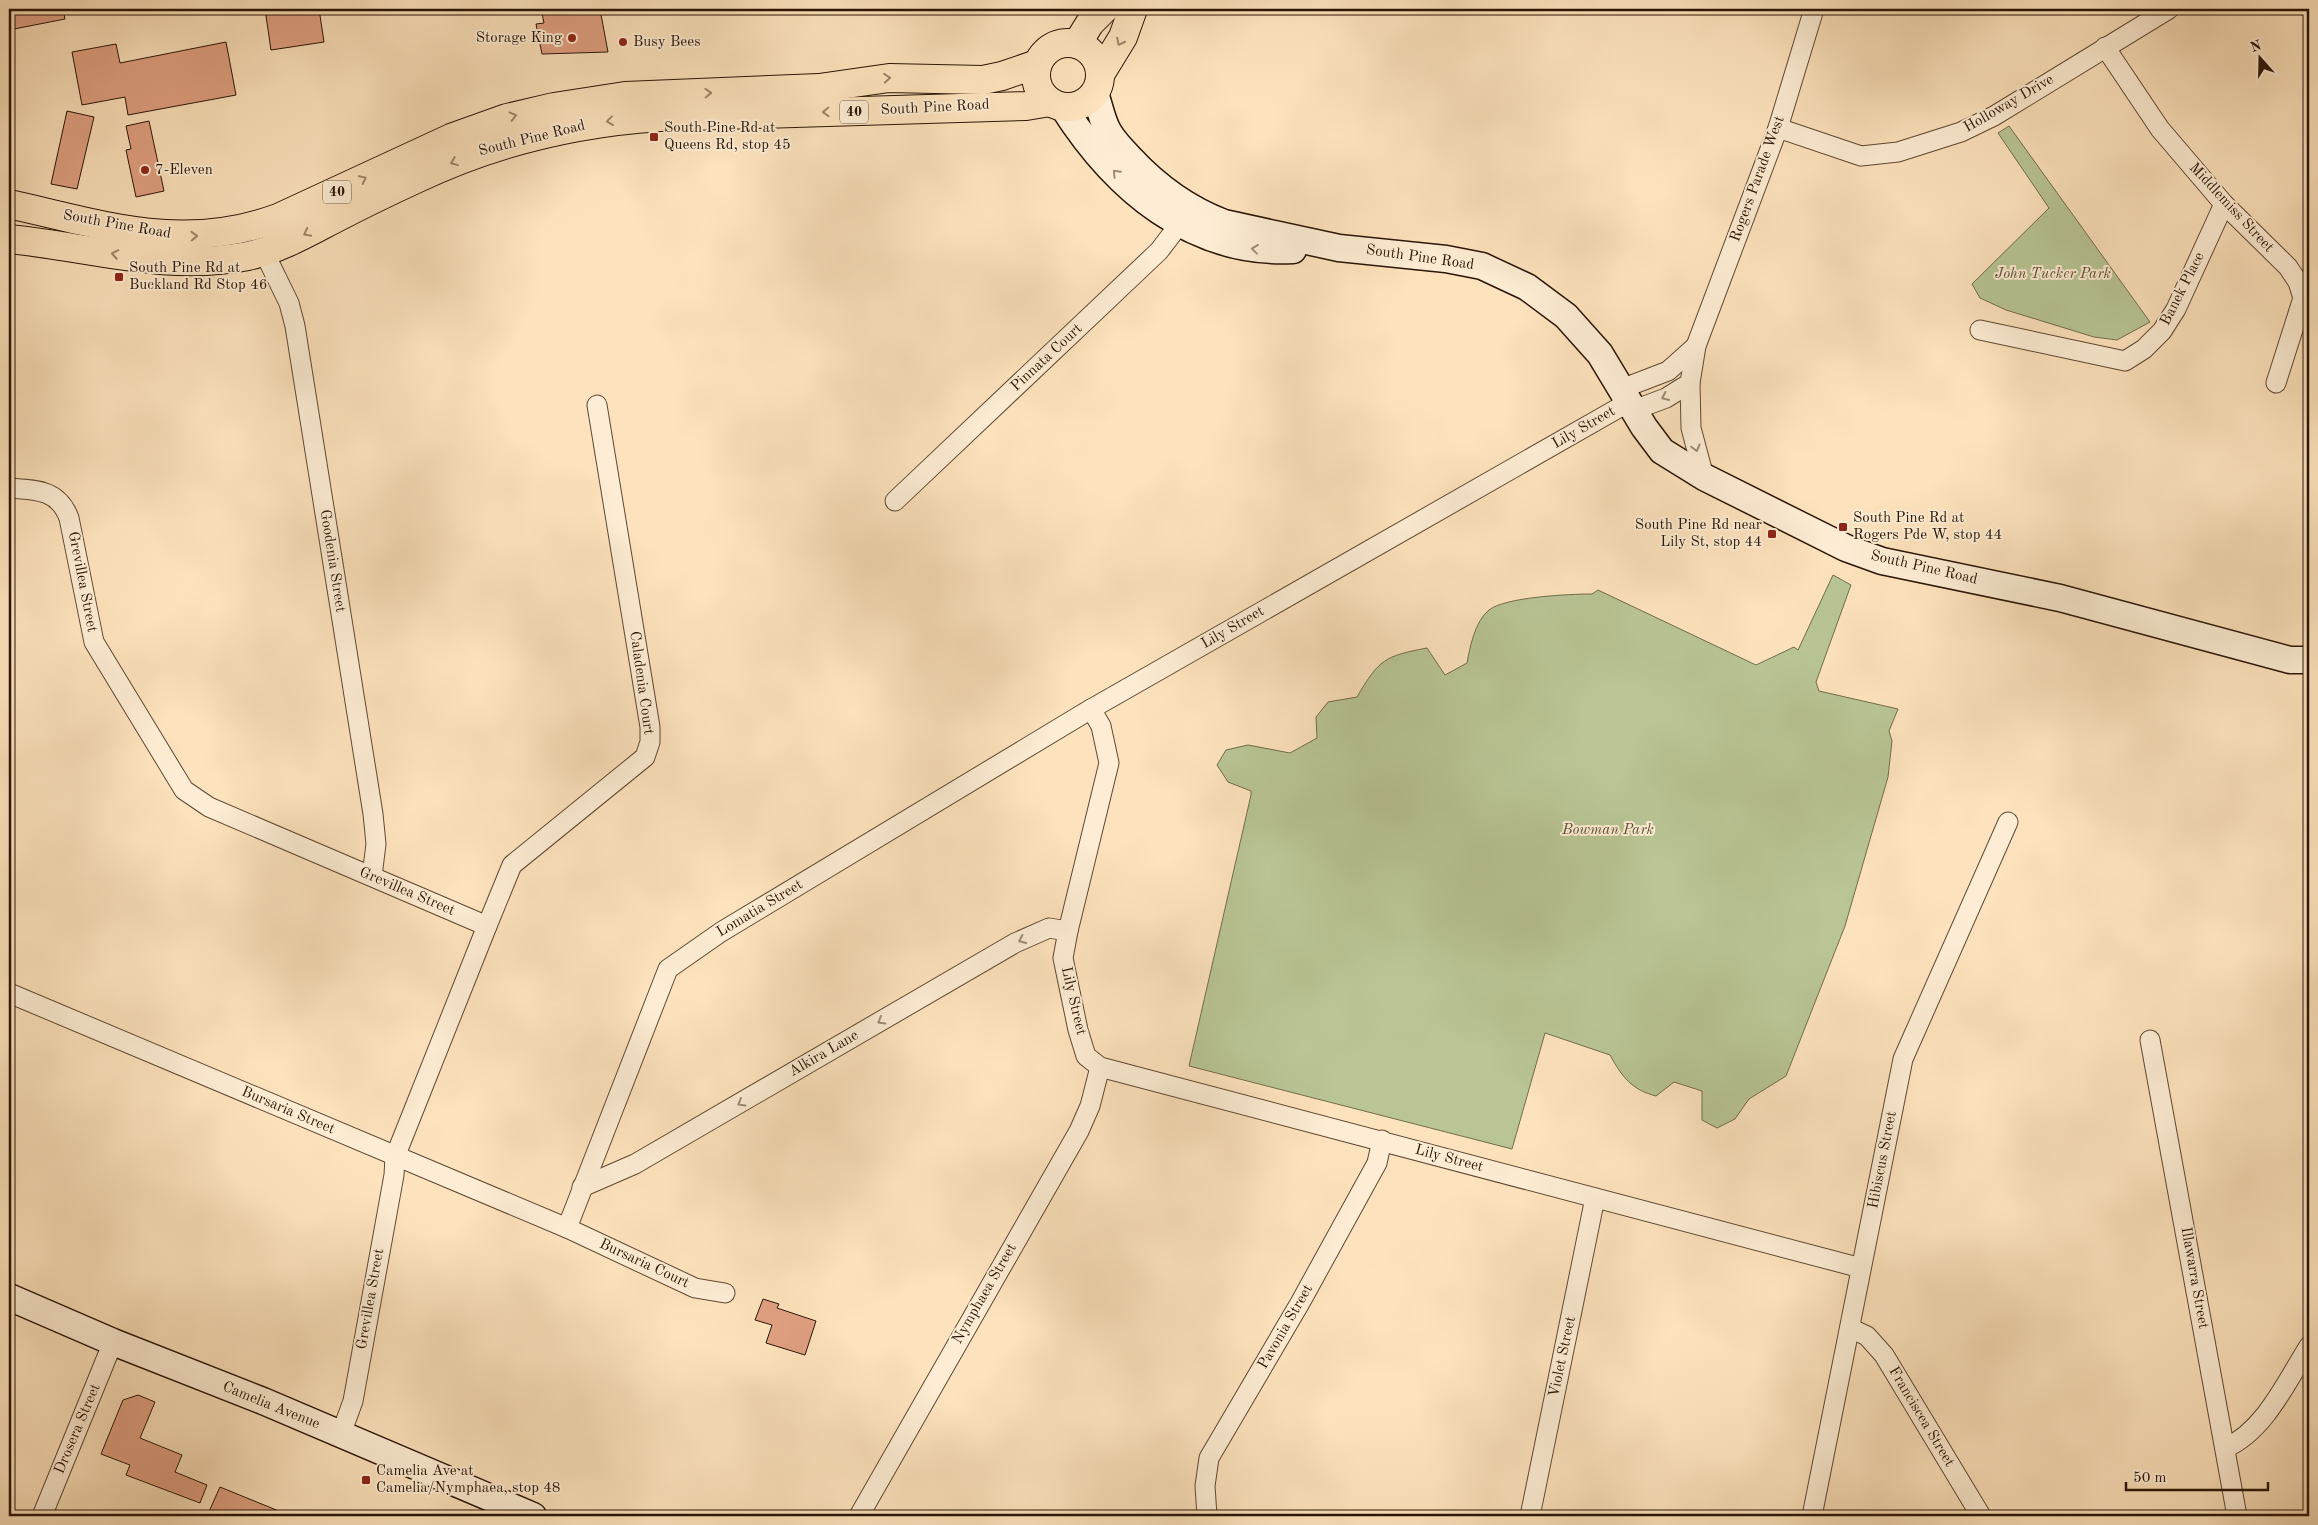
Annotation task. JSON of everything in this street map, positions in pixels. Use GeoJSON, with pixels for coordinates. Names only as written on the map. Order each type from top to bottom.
{"type":"FeatureCollection","features":[{"type":"Feature","properties":{"kind":"main road"},"geometry":{"type":"LineString","coordinates":[[1098,83],[1093,54],[1077,44],[1090,23],[1104,9]]}},
{"type":"Feature","properties":{"kind":"main road","name":"40"},"geometry":{"type":"LineString","coordinates":[[1056,104],[1081,105],[1098,83],[1123,37],[1133,9]]}},
{"type":"Feature","properties":{"kind":"main road","name":"40"},"geometry":{"type":"LineString","coordinates":[[1037,64],[1049,49],[1067,42],[1077,44]]}},
{"type":"Feature","properties":{"kind":"main road"},"geometry":{"type":"LineString","coordinates":[[1037,64],[1037,85],[1042,94],[1056,104]]}},
{"type":"Feature","properties":{"kind":"main road","name":"South Pine Road"},"geometry":{"type":"LineString","coordinates":[[9,204],[140,233],[174,236],[216,234],[257,226],[278,218],[458,135],[507,118],[554,107],[624,96],[798,89],[889,78],[983,80],[1002,76],[1037,64]]}},
{"type":"Feature","properties":{"kind":"main road","name":"South Pine Road"},"geometry":{"type":"LineString","coordinates":[[1098,83],[1106,126],[1118,145],[1186,217]]}},
{"type":"Feature","properties":{"kind":"main road","name":"South Pine Road"},"geometry":{"type":"LineString","coordinates":[[9,239],[163,262],[207,262],[264,252],[452,162],[549,131],[620,120],[659,117],[1056,104],[1117,174],[1158,212],[1224,223],[1339,248],[1446,259],[1482,266],[1527,287],[1566,316],[1600,354],[1662,451],[1704,477],[1846,548],[1882,561],[2060,598],[2290,660],[2309,660]]}},
{"type":"Feature","properties":{"kind":"main road","name":"Camelia Avenue"},"geometry":{"type":"LineString","coordinates":[[9,1297],[534,1516]]}},
{"type":"Feature","properties":{"kind":"street","name":"Rogers Parade West"},"geometry":{"type":"LineString","coordinates":[[1704,477],[1691,428],[1690,383],[1696,346],[1778,128],[1814,9]]}},
{"type":"Feature","properties":{"kind":"street","name":"Holloway Drive"},"geometry":{"type":"LineString","coordinates":[[1778,128],[1861,156],[1898,152],[1961,132],[1994,116],[2169,9]]}},
{"type":"Feature","properties":{"kind":"street","name":"Middlemiss Street"},"geometry":{"type":"LineString","coordinates":[[2105,47],[2160,129],[2224,204],[2288,268],[2298,282],[2303,298],[2276,383]]}},
{"type":"Feature","properties":{"kind":"street","name":"Banek Place"},"geometry":{"type":"LineString","coordinates":[[1980,330],[2125,361],[2144,349],[2162,331],[2176,309],[2224,204]]}},
{"type":"Feature","properties":{"kind":"street","name":"Pinnata Court"},"geometry":{"type":"LineString","coordinates":[[895,501],[1153,256],[1186,217]]}},
{"type":"Feature","properties":{"kind":"street","name":"Goodenia Street"},"geometry":{"type":"LineString","coordinates":[[264,252],[289,303],[295,326],[373,814],[376,844],[372,876]]}},
{"type":"Feature","properties":{"kind":"street","name":"Rogers Parade West"},"geometry":{"type":"LineString","coordinates":[[1628,400],[1668,372],[1696,346]]}},
{"type":"Feature","properties":{"kind":"street"},"geometry":{"type":"LineString","coordinates":[[1628,400],[1666,398],[1690,383]]}},
{"type":"Feature","properties":{"kind":"street","name":"Lily Street"},"geometry":{"type":"LineString","coordinates":[[1628,400],[1091,709],[1101,726],[1109,763],[1068,930],[1063,958],[1078,1030],[1086,1056],[1100,1067],[1861,1268]]}},
{"type":"Feature","properties":{"kind":"street","name":"Caladenia Court"},"geometry":{"type":"LineString","coordinates":[[487,926],[512,865],[645,757],[650,742],[650,727],[598,405]]}},
{"type":"Feature","properties":{"kind":"street","name":"Grevillea Street"},"geometry":{"type":"LineString","coordinates":[[9,488],[43,492],[56,498],[65,507],[70,518],[94,642],[184,790],[209,807],[487,926],[394,1157],[394,1175],[353,1401],[341,1434]]}},
{"type":"Feature","properties":{"kind":"street","name":"Lomatia Street"},"geometry":{"type":"LineString","coordinates":[[567,1228],[668,969],[721,932],[1091,709]]}},
{"type":"Feature","properties":{"kind":"street","name":"Hibiscus Street"},"geometry":{"type":"LineString","coordinates":[[1812,1516],[1903,1059],[2008,822]]}},
{"type":"Feature","properties":{"kind":"street","name":"Alkira Lane"},"geometry":{"type":"LineString","coordinates":[[582,1187],[635,1164],[1015,943],[1049,928],[1068,930]]}},
{"type":"Feature","properties":{"kind":"street","name":"Bursaria Street"},"geometry":{"type":"LineString","coordinates":[[9,993],[394,1157],[567,1228]]}},
{"type":"Feature","properties":{"kind":"street","name":"Illawarra Street"},"geometry":{"type":"LineString","coordinates":[[2150,1040],[2237,1516]]}},
{"type":"Feature","properties":{"kind":"street","name":"Nymphaea Street"},"geometry":{"type":"LineString","coordinates":[[859,1516],[1079,1131],[1090,1106],[1100,1067]]}},
{"type":"Feature","properties":{"kind":"street","name":"Pavonia Street"},"geometry":{"type":"LineString","coordinates":[[1207,1516],[1205,1486],[1209,1458],[1300,1303],[1377,1163],[1382,1140]]}},
{"type":"Feature","properties":{"kind":"street","name":"Violet Street"},"geometry":{"type":"LineString","coordinates":[[1530,1516],[1596,1198]]}},
{"type":"Feature","properties":{"kind":"street","name":"Bursaria Court"},"geometry":{"type":"LineString","coordinates":[[567,1228],[695,1288],[725,1293]]}},
{"type":"Feature","properties":{"kind":"street","name":"Franciscea Street"},"geometry":{"type":"LineString","coordinates":[[1850,1328],[1867,1336],[1884,1355],[1981,1516]]}},
{"type":"Feature","properties":{"kind":"street","name":"Drosera Street"},"geometry":{"type":"LineString","coordinates":[[42,1516],[113,1342]]}},
{"type":"Feature","properties":{"kind":"street"},"geometry":{"type":"LineString","coordinates":[[2225,1448],[2246,1437],[2260,1422],[2309,1346]]}},
{"type":"Feature","properties":{"kind":"green space","name":"John Tucker Park"},"geometry":{"type":"Polygon","coordinates":[[[2009,126],[2150,322],[2117,340],[2094,337],[2006,310],[1980,298],[1972,284],[2049,208],[1998,133],[2009,126]]]}},
{"type":"Feature","properties":{"kind":"green space","name":"Bowman Park"},"geometry":{"type":"Polygon","coordinates":[[[1833,575],[1851,585],[1816,682],[1819,691],[1898,709],[1889,731],[1892,741],[1888,777],[1845,926],[1786,1076],[1749,1099],[1735,1119],[1717,1128],[1702,1120],[1702,1091],[1674,1082],[1656,1096],[1640,1090],[1628,1082],[1610,1055],[1545,1033],[1512,1149],[1189,1066],[1251,795],[1251,791],[1228,782],[1217,765],[1226,750],[1248,745],[1290,753],[1317,738],[1316,717],[1328,702],[1357,697],[1371,674],[1392,657],[1427,648],[1445,675],[1467,663],[1477,627],[1489,610],[1523,599],[1592,594],[1598,590],[1756,665],[1794,647],[1798,650],[1833,575]]]}},
{"type":"Feature","properties":{"kind":"building"},"geometry":{"type":"Polygon","coordinates":[[[9,9],[63,9],[65,19],[9,30],[9,9]]]}},
{"type":"Feature","properties":{"kind":"building"},"geometry":{"type":"Polygon","coordinates":[[[265,9],[319,9],[324,42],[271,50],[265,9]]]}},
{"type":"Feature","properties":{"kind":"building","name":"Storage King"},"geometry":{"type":"Polygon","coordinates":[[[541,9],[600,9],[608,52],[542,54],[536,24],[544,23],[541,9]]]}},
{"type":"Feature","properties":{"kind":"building"},"geometry":{"type":"Polygon","coordinates":[[[226,42],[236,95],[128,115],[125,97],[82,105],[72,52],[116,44],[120,63],[226,42]]]}},
{"type":"Feature","properties":{"kind":"building"},"geometry":{"type":"Polygon","coordinates":[[[67,111],[94,117],[77,189],[51,184],[67,111]]]}},
{"type":"Feature","properties":{"kind":"building","name":"7-Eleven"},"geometry":{"type":"Polygon","coordinates":[[[149,121],[164,191],[136,197],[126,150],[131,149],[126,126],[149,121]]]}},
{"type":"Feature","properties":{"kind":"building"},"geometry":{"type":"Polygon","coordinates":[[[763,1299],[779,1304],[777,1308],[816,1321],[805,1355],[766,1343],[772,1325],[755,1320],[763,1299]]]}},
{"type":"Feature","properties":{"kind":"building"},"geometry":{"type":"Polygon","coordinates":[[[138,1395],[155,1402],[140,1438],[182,1455],[175,1472],[207,1485],[200,1503],[126,1475],[130,1465],[101,1454],[123,1400],[138,1395]]]}},
{"type":"Feature","properties":{"kind":"building"},"geometry":{"type":"Polygon","coordinates":[[[220,1487],[291,1516],[207,1516],[220,1487]]]}},
{"type":"Feature","properties":{"kind":"place","name":"Storage King"},"geometry":{"type":"Point","coordinates":[572,38]}},
{"type":"Feature","properties":{"kind":"place","name":"Busy Bees"},"geometry":{"type":"Point","coordinates":[623,42]}},
{"type":"Feature","properties":{"kind":"place","name":"South Pine Rd at Queens Rd, stop 45"},"geometry":{"type":"Point","coordinates":[654,137]}},
{"type":"Feature","properties":{"kind":"place","name":"7-Eleven"},"geometry":{"type":"Point","coordinates":[145,170]}},
{"type":"Feature","properties":{"kind":"place","name":"South Pine Rd at Buckland Rd Stop 46"},"geometry":{"type":"Point","coordinates":[119,277]}},
{"type":"Feature","properties":{"kind":"place","name":"South Pine Rd at Rogers Pde W, stop 44"},"geometry":{"type":"Point","coordinates":[1843,527]}},
{"type":"Feature","properties":{"kind":"place","name":"South Pine Rd near Lily St, stop 44"},"geometry":{"type":"Point","coordinates":[1772,534]}},
{"type":"Feature","properties":{"kind":"place","name":"Camelia Ave at Camelia/Nymphaea, stop 48"},"geometry":{"type":"Point","coordinates":[366,1480]}}]}
